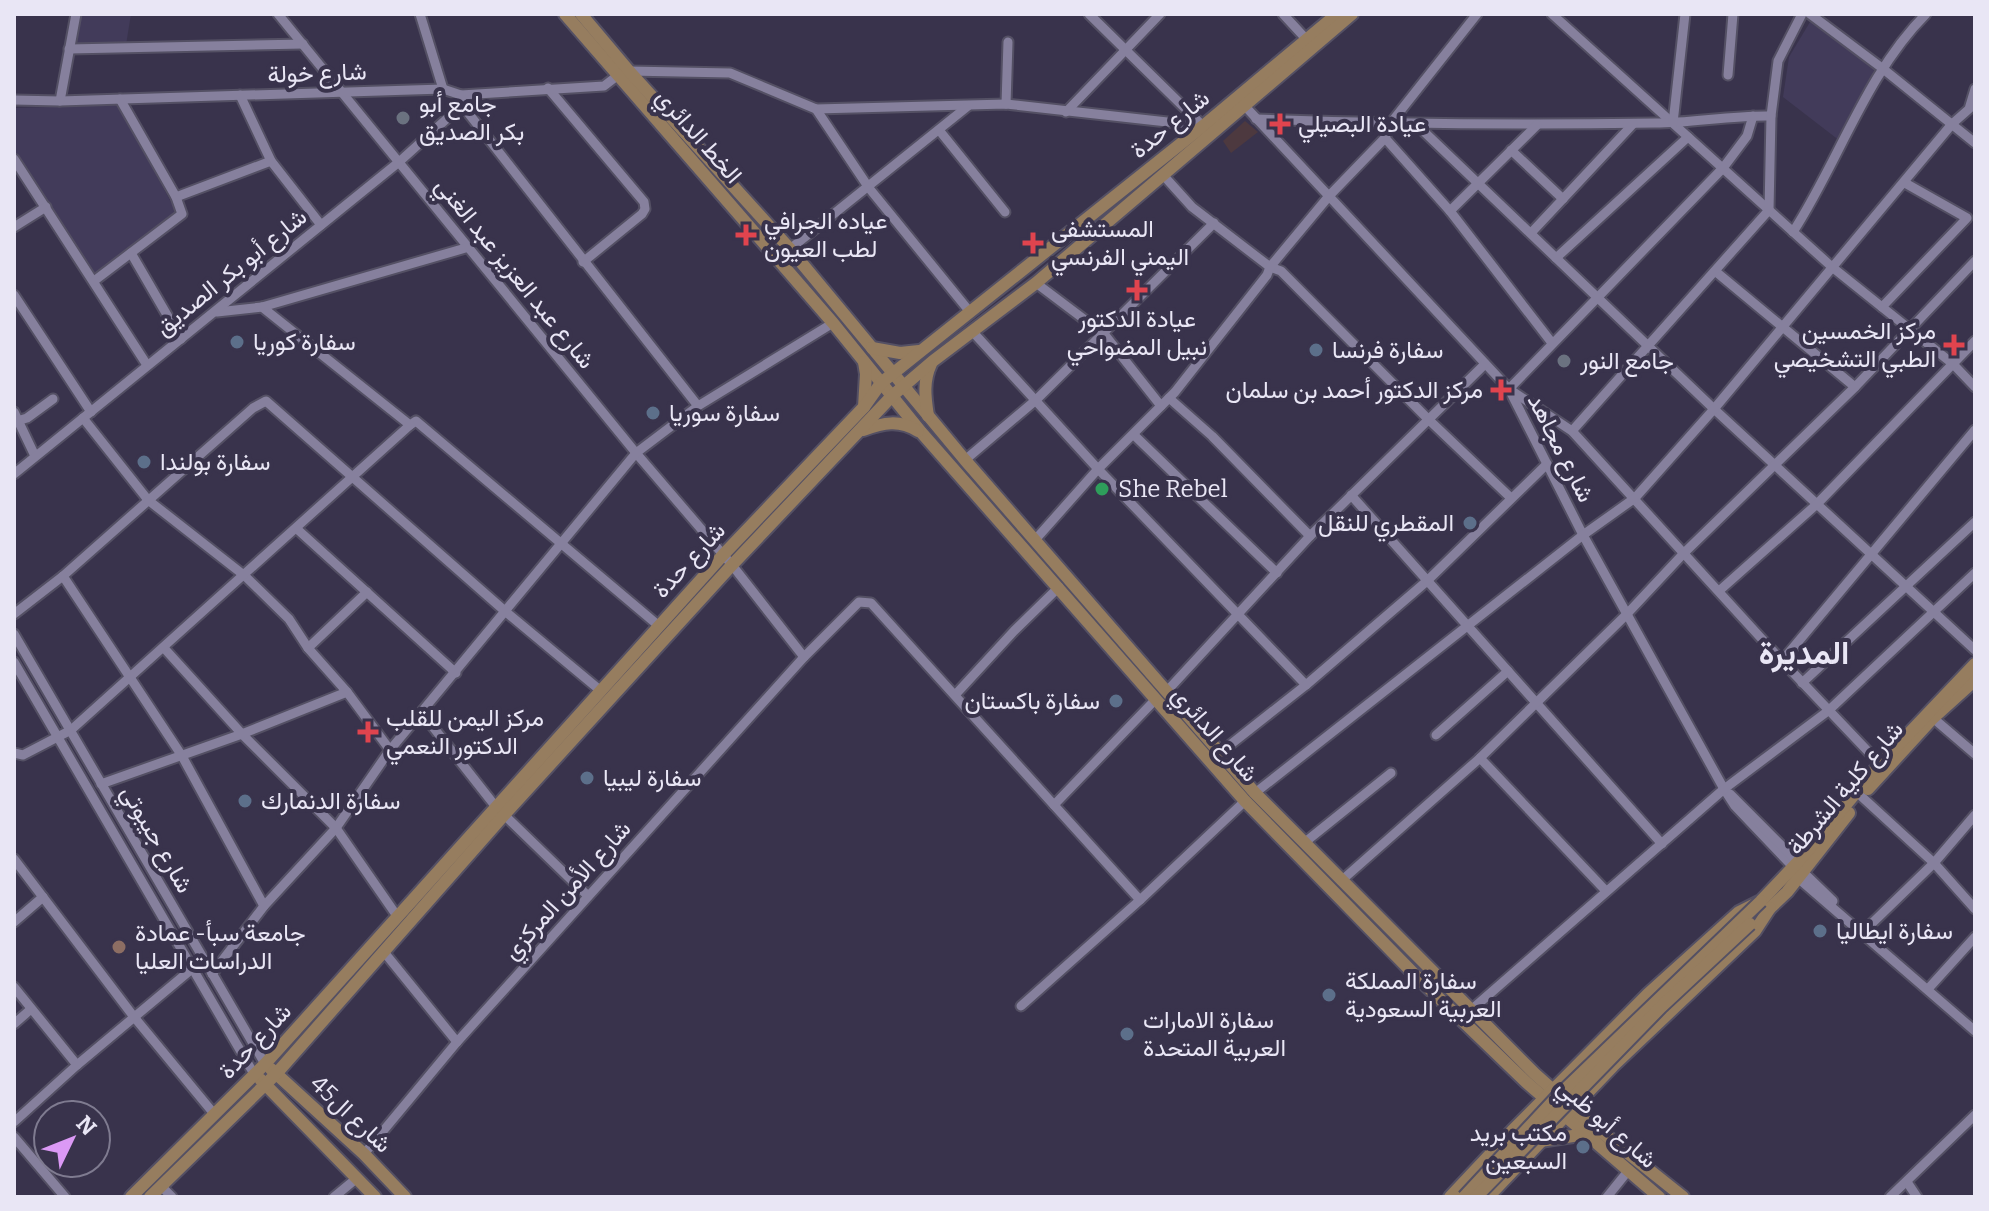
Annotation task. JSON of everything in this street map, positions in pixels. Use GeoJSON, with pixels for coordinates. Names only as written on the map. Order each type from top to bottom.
{"type":"FeatureCollection","features":[{"type":"Feature","properties":{"kind":"main road","name":"الخط الدائري"},"geometry":{"type":"LineString","coordinates":[[565,14],[582,18],[623,74],[892,396]]}},
{"type":"Feature","properties":{"kind":"main road","name":"شارع حدة"},"geometry":{"type":"LineString","coordinates":[[150,1197],[167,1192],[276,1074],[384,952],[601,691],[659,626],[862,430],[903,386],[1036,283],[1164,176],[1337,14]]}},
{"type":"Feature","properties":{"kind":"main road","name":"شارع حدة"},"geometry":{"type":"LineString","coordinates":[[131,1197],[265,1064],[397,916],[500,811],[728,560],[864,407],[881,383],[1203,126],[1241,102],[1352,14]]}},
{"type":"Feature","properties":{"kind":"main road","name":"الخط الدائري"},"geometry":{"type":"LineString","coordinates":[[623,74],[790,249],[903,386]]}},
{"type":"Feature","properties":{"kind":"main road"},"geometry":{"type":"LineString","coordinates":[[872,348],[900,353],[922,351]]}},
{"type":"Feature","properties":{"kind":"main road"},"geometry":{"type":"LineString","coordinates":[[928,416],[925,388],[933,361]]}},
{"type":"Feature","properties":{"kind":"main road"},"geometry":{"type":"LineString","coordinates":[[864,362],[864,407]]}},
{"type":"Feature","properties":{"kind":"main road","name":"شارع الدائري"},"geometry":{"type":"LineString","coordinates":[[903,386],[1221,752],[1250,797],[1304,843],[1427,966],[1531,1078]]}},
{"type":"Feature","properties":{"kind":"main road","name":"شارع الدائري"},"geometry":{"type":"LineString","coordinates":[[892,396],[1155,700],[1250,797],[1403,963],[1531,1078]]}},
{"type":"Feature","properties":{"kind":"main road"},"geometry":{"type":"LineString","coordinates":[[862,430],[887,422],[910,426],[921,432]]}},
{"type":"Feature","properties":{"kind":"main road","name":"شارع كلية الشرطة"},"geometry":{"type":"LineString","coordinates":[[1798,870],[1880,764],[1975,664]]}},
{"type":"Feature","properties":{"kind":"main road","name":"شارع كلية الشرطة"},"geometry":{"type":"LineString","coordinates":[[1476,1197],[1661,1007],[1750,924],[1933,718],[1975,680]]}},
{"type":"Feature","properties":{"kind":"main road"},"geometry":{"type":"LineString","coordinates":[[1450,1197],[1593,1047],[1739,912],[1766,905]]}},
{"type":"Feature","properties":{"kind":"main road"},"geometry":{"type":"LineString","coordinates":[[1488,1197],[1613,1066],[1755,931],[1766,905]]}},
{"type":"Feature","properties":{"kind":"main road"},"geometry":{"type":"LineString","coordinates":[[1464,1197],[1568,1087],[1766,905]]}},
{"type":"Feature","properties":{"kind":"main road"},"geometry":{"type":"LineString","coordinates":[[1403,963],[1412,965],[1416,955]]}},
{"type":"Feature","properties":{"kind":"main road"},"geometry":{"type":"LineString","coordinates":[[1414,974],[1416,966],[1421,963],[1427,966]]}},
{"type":"Feature","properties":{"kind":"main road"},"geometry":{"type":"LineString","coordinates":[[1593,1047],[1590,1057],[1597,1067],[1613,1066]]}},
{"type":"Feature","properties":{"kind":"main road","name":"شارع ال45"},"geometry":{"type":"LineString","coordinates":[[265,1064],[364,1154],[405,1197]]}},
{"type":"Feature","properties":{"kind":"main road","name":"شارع ال45"},"geometry":{"type":"LineString","coordinates":[[254,1074],[375,1197]]}},
{"type":"Feature","properties":{"kind":"main road"},"geometry":{"type":"LineString","coordinates":[[1533,1109],[1531,1078],[1554,1080],[1566,1075]]}},
{"type":"Feature","properties":{"kind":"main road","name":"شارع أبو ظبي"},"geometry":{"type":"LineString","coordinates":[[1531,1078],[1659,1197]]}},
{"type":"Feature","properties":{"kind":"main road"},"geometry":{"type":"LineString","coordinates":[[1588,1128],[1592,1087]]}},
{"type":"Feature","properties":{"kind":"main road"},"geometry":{"type":"LineString","coordinates":[[1512,1131],[1522,1127],[1532,1132],[1536,1145]]}},
{"type":"Feature","properties":{"kind":"main road"},"geometry":{"type":"LineString","coordinates":[[1536,1145],[1588,1128]]}},
{"type":"Feature","properties":{"kind":"main road"},"geometry":{"type":"LineString","coordinates":[[1588,1128],[1683,1197]]}},
{"type":"Feature","properties":{"kind":"street"},"geometry":{"type":"LineString","coordinates":[[60,101],[76,14]]}},
{"type":"Feature","properties":{"kind":"street","name":"شارع عبد العزيز عبد الغني"},"geometry":{"type":"LineString","coordinates":[[278,14],[636,453],[728,560],[804,657]]}},
{"type":"Feature","properties":{"kind":"street"},"geometry":{"type":"LineString","coordinates":[[420,14],[443,89]]}},
{"type":"Feature","properties":{"kind":"street"},"geometry":{"type":"LineString","coordinates":[[1089,14],[1203,126]]}},
{"type":"Feature","properties":{"kind":"street"},"geometry":{"type":"LineString","coordinates":[[1066,112],[1160,14]]}},
{"type":"Feature","properties":{"kind":"street"},"geometry":{"type":"LineString","coordinates":[[1283,14],[1307,40]]}},
{"type":"Feature","properties":{"kind":"street"},"geometry":{"type":"LineString","coordinates":[[1035,540],[1098,469],[1169,398],[1267,275],[1270,267],[1329,196],[1385,138],[1390,124],[1477,14]]}},
{"type":"Feature","properties":{"kind":"street"},"geometry":{"type":"LineString","coordinates":[[1552,14],[1832,267],[1953,364],[1975,387]]}},
{"type":"Feature","properties":{"kind":"street"},"geometry":{"type":"LineString","coordinates":[[1673,123],[1685,14]]}},
{"type":"Feature","properties":{"kind":"street"},"geometry":{"type":"LineString","coordinates":[[1728,75],[1733,14]]}},
{"type":"Feature","properties":{"kind":"street"},"geometry":{"type":"LineString","coordinates":[[1572,431],[1769,210],[1771,116],[1778,61],[1802,14]]}},
{"type":"Feature","properties":{"kind":"street"},"geometry":{"type":"LineString","coordinates":[[1810,14],[1975,143]]}},
{"type":"Feature","properties":{"kind":"street"},"geometry":{"type":"LineString","coordinates":[[1793,232],[1815,199],[1882,68],[1926,14]]}},
{"type":"Feature","properties":{"kind":"street"},"geometry":{"type":"LineString","coordinates":[[1006,104],[1008,42]]}},
{"type":"Feature","properties":{"kind":"street"},"geometry":{"type":"LineString","coordinates":[[69,49],[303,44]]}},
{"type":"Feature","properties":{"kind":"street","name":"شارع خولة"},"geometry":{"type":"LineString","coordinates":[[14,100],[443,89],[462,100],[548,88],[604,86],[623,74],[730,73],[816,109]]}},
{"type":"Feature","properties":{"kind":"street"},"geometry":{"type":"LineString","coordinates":[[548,88],[644,202],[642,214],[583,262]]}},
{"type":"Feature","properties":{"kind":"street"},"geometry":{"type":"LineString","coordinates":[[1021,1006],[1250,797],[1583,535],[1635,498],[1783,329],[1952,124],[1972,108],[1975,89]]}},
{"type":"Feature","properties":{"kind":"street"},"geometry":{"type":"LineString","coordinates":[[240,95],[271,161],[321,225]]}},
{"type":"Feature","properties":{"kind":"street"},"geometry":{"type":"LineString","coordinates":[[94,281],[182,214],[176,197],[120,99]]}},
{"type":"Feature","properties":{"kind":"street"},"geometry":{"type":"LineString","coordinates":[[462,100],[583,262],[698,406]]}},
{"type":"Feature","properties":{"kind":"street","name":"شارع أبو بكر الصديق"},"geometry":{"type":"LineString","coordinates":[[14,474],[399,162],[462,100]]}},
{"type":"Feature","properties":{"kind":"street","name":"شارع مجاهد"},"geometry":{"type":"LineString","coordinates":[[1241,102],[1509,389],[1583,535],[1724,789],[1739,801],[1798,870],[1856,929],[1975,1031]]}},
{"type":"Feature","properties":{"kind":"street"},"geometry":{"type":"LineString","coordinates":[[816,109],[1006,104],[1203,126]]}},
{"type":"Feature","properties":{"kind":"street"},"geometry":{"type":"LineString","coordinates":[[790,249],[968,106]]}},
{"type":"Feature","properties":{"kind":"street"},"geometry":{"type":"LineString","coordinates":[[816,109],[869,188],[970,312]]}},
{"type":"Feature","properties":{"kind":"street"},"geometry":{"type":"LineString","coordinates":[[1753,116],[1747,136],[1723,168],[1509,389],[1572,431],[1880,764]]}},
{"type":"Feature","properties":{"kind":"street"},"geometry":{"type":"LineString","coordinates":[[1256,119],[1537,125],[1673,123],[1771,116]]}},
{"type":"Feature","properties":{"kind":"street"},"geometry":{"type":"LineString","coordinates":[[1416,124],[1714,409],[1975,650]]}},
{"type":"Feature","properties":{"kind":"street"},"geometry":{"type":"LineString","coordinates":[[1531,233],[1633,124]]}},
{"type":"Feature","properties":{"kind":"street"},"geometry":{"type":"LineString","coordinates":[[1450,211],[1537,125]]}},
{"type":"Feature","properties":{"kind":"street"},"geometry":{"type":"LineString","coordinates":[[939,130],[1005,212]]}},
{"type":"Feature","properties":{"kind":"street"},"geometry":{"type":"LineString","coordinates":[[1556,258],[1688,137]]}},
{"type":"Feature","properties":{"kind":"street"},"geometry":{"type":"LineString","coordinates":[[1385,138],[1450,211],[1552,343]]}},
{"type":"Feature","properties":{"kind":"street"},"geometry":{"type":"LineString","coordinates":[[1511,150],[1563,199]]}},
{"type":"Feature","properties":{"kind":"street"},"geometry":{"type":"LineString","coordinates":[[14,159],[147,365]]}},
{"type":"Feature","properties":{"kind":"street"},"geometry":{"type":"LineString","coordinates":[[176,197],[271,161]]}},
{"type":"Feature","properties":{"kind":"street"},"geometry":{"type":"LineString","coordinates":[[1164,176],[1192,207],[1270,267],[1281,271],[1511,498]]}},
{"type":"Feature","properties":{"kind":"street"},"geometry":{"type":"LineString","coordinates":[[1882,307],[1967,218],[1905,183]]}},
{"type":"Feature","properties":{"kind":"street"},"geometry":{"type":"LineString","coordinates":[[14,227],[46,207]]}},
{"type":"Feature","properties":{"kind":"street"},"geometry":{"type":"LineString","coordinates":[[965,460],[1036,400],[1105,335],[1214,223]]}},
{"type":"Feature","properties":{"kind":"street"},"geometry":{"type":"LineString","coordinates":[[214,313],[262,307],[469,247]]}},
{"type":"Feature","properties":{"kind":"street"},"geometry":{"type":"LineString","coordinates":[[131,253],[181,339]]}},
{"type":"Feature","properties":{"kind":"street"},"geometry":{"type":"LineString","coordinates":[[1341,881],[1480,758],[1855,387],[1975,261]]}},
{"type":"Feature","properties":{"kind":"street"},"geometry":{"type":"LineString","coordinates":[[1715,271],[1855,387]]}},
{"type":"Feature","properties":{"kind":"street"},"geometry":{"type":"LineString","coordinates":[[1036,283],[1105,335],[1161,406]]}},
{"type":"Feature","properties":{"kind":"street"},"geometry":{"type":"LineString","coordinates":[[14,295],[87,415],[148,500],[245,576],[289,619],[308,648],[347,692],[390,750]]}},
{"type":"Feature","properties":{"kind":"street"},"geometry":{"type":"LineString","coordinates":[[262,307],[410,425]]}},
{"type":"Feature","properties":{"kind":"street"},"geometry":{"type":"LineString","coordinates":[[212,974],[264,906],[336,828],[390,750],[636,453],[698,406],[833,323]]}},
{"type":"Feature","properties":{"kind":"street"},"geometry":{"type":"LineString","coordinates":[[972,331],[1098,469],[1306,685]]}},
{"type":"Feature","properties":{"kind":"street"},"geometry":{"type":"LineString","coordinates":[[1719,591],[1817,504],[1975,341]]}},
{"type":"Feature","properties":{"kind":"street"},"geometry":{"type":"LineString","coordinates":[[1167,691],[1310,536],[1485,364]]}},
{"type":"Feature","properties":{"kind":"street"},"geometry":{"type":"LineString","coordinates":[[1169,398],[1212,436],[1310,536]]}},
{"type":"Feature","properties":{"kind":"street"},"geometry":{"type":"LineString","coordinates":[[35,456],[15,418],[27,418],[53,399]]}},
{"type":"Feature","properties":{"kind":"street"},"geometry":{"type":"LineString","coordinates":[[14,614],[63,576],[253,408],[266,401],[506,612],[601,691]]}},
{"type":"Feature","properties":{"kind":"street"},"geometry":{"type":"LineString","coordinates":[[14,753],[23,755],[71,730],[416,421],[659,626]]}},
{"type":"Feature","properties":{"kind":"street"},"geometry":{"type":"LineString","coordinates":[[1782,661],[1975,430]]}},
{"type":"Feature","properties":{"kind":"street"},"geometry":{"type":"LineString","coordinates":[[1134,435],[1277,573]]}},
{"type":"Feature","properties":{"kind":"street"},"geometry":{"type":"LineString","coordinates":[[1221,752],[1306,685],[1427,581],[1547,464]]}},
{"type":"Feature","properties":{"kind":"street"},"geometry":{"type":"LineString","coordinates":[[1351,495],[1662,844]]}},
{"type":"Feature","properties":{"kind":"street"},"geometry":{"type":"LineString","coordinates":[[1802,683],[1975,522]]}},
{"type":"Feature","properties":{"kind":"street"},"geometry":{"type":"LineString","coordinates":[[297,529],[456,673]]}},
{"type":"Feature","properties":{"kind":"street"},"geometry":{"type":"LineString","coordinates":[[1470,1011],[1724,789],[1828,711],[1975,573]]}},
{"type":"Feature","properties":{"kind":"street"},"geometry":{"type":"LineString","coordinates":[[63,576],[182,756],[264,906]]}},
{"type":"Feature","properties":{"kind":"street"},"geometry":{"type":"LineString","coordinates":[[956,694],[1059,587]]}},
{"type":"Feature","properties":{"kind":"street"},"geometry":{"type":"LineString","coordinates":[[308,648],[367,592]]}},
{"type":"Feature","properties":{"kind":"street","name":"شارع الأمن المركزي"},"geometry":{"type":"LineString","coordinates":[[364,1154],[457,1042],[804,657],[859,602],[871,603],[1140,900]]}},
{"type":"Feature","properties":{"kind":"street","name":"شارع جيبوتي"},"geometry":{"type":"LineString","coordinates":[[14,634],[265,1064]]}},
{"type":"Feature","properties":{"kind":"street"},"geometry":{"type":"LineString","coordinates":[[164,648],[242,734],[336,828],[397,916]]}},
{"type":"Feature","properties":{"kind":"street","name":"شارع جيبوتي"},"geometry":{"type":"LineString","coordinates":[[14,662],[254,1074]]}},
{"type":"Feature","properties":{"kind":"street"},"geometry":{"type":"LineString","coordinates":[[1436,735],[1508,671]]}},
{"type":"Feature","properties":{"kind":"street"},"geometry":{"type":"LineString","coordinates":[[101,784],[242,734],[347,692]]}},
{"type":"Feature","properties":{"kind":"street"},"geometry":{"type":"LineString","coordinates":[[1054,805],[1155,700]]}},
{"type":"Feature","properties":{"kind":"street"},"geometry":{"type":"LineString","coordinates":[[422,713],[500,811],[588,896]]}},
{"type":"Feature","properties":{"kind":"street"},"geometry":{"type":"LineString","coordinates":[[1933,718],[1975,754]]}},
{"type":"Feature","properties":{"kind":"street"},"geometry":{"type":"LineString","coordinates":[[1480,758],[1606,891]]}},
{"type":"Feature","properties":{"kind":"street"},"geometry":{"type":"LineString","coordinates":[[1304,843],[1391,773]]}},
{"type":"Feature","properties":{"kind":"street"},"geometry":{"type":"LineString","coordinates":[[1862,797],[1934,863],[1975,909]]}},
{"type":"Feature","properties":{"kind":"street"},"geometry":{"type":"LineString","coordinates":[[1863,932],[1934,863],[1975,815]]}},
{"type":"Feature","properties":{"kind":"street"},"geometry":{"type":"LineString","coordinates":[[14,859],[134,1017],[215,1115]]}},
{"type":"Feature","properties":{"kind":"street"},"geometry":{"type":"LineString","coordinates":[[14,922],[43,897]]}},
{"type":"Feature","properties":{"kind":"street"},"geometry":{"type":"LineString","coordinates":[[1928,989],[1975,937]]}},
{"type":"Feature","properties":{"kind":"street"},"geometry":{"type":"LineString","coordinates":[[384,952],[457,1042]]}},
{"type":"Feature","properties":{"kind":"street"},"geometry":{"type":"LineString","coordinates":[[14,1122],[193,968]]}},
{"type":"Feature","properties":{"kind":"street"},"geometry":{"type":"LineString","coordinates":[[14,987],[77,1065]]}},
{"type":"Feature","properties":{"kind":"street"},"geometry":{"type":"LineString","coordinates":[[14,1024],[31,1009]]}},
{"type":"Feature","properties":{"kind":"street"},"geometry":{"type":"LineString","coordinates":[[1890,1197],[1975,1115]]}},
{"type":"Feature","properties":{"kind":"street"},"geometry":{"type":"LineString","coordinates":[[14,1137],[65,1197]]}},
{"type":"Feature","properties":{"kind":"street"},"geometry":{"type":"LineString","coordinates":[[1607,1197],[1628,1171]]}},
{"type":"Feature","properties":{"kind":"street"},"geometry":{"type":"LineString","coordinates":[[334,1197],[357,1178]]}},
{"type":"Feature","properties":{"kind":"street"},"geometry":{"type":"LineString","coordinates":[[1907,1182],[1917,1197]]}},
{"type":"Feature","properties":{"kind":"shaded area"},"geometry":{"type":"Polygon","coordinates":[[[82,14],[131,14],[126,45],[76,44],[82,14]]]}},
{"type":"Feature","properties":{"kind":"shaded area"},"geometry":{"type":"Polygon","coordinates":[[[1810,22],[1879,71],[1840,141],[1783,97],[1789,57],[1810,22]]]}},
{"type":"Feature","properties":{"kind":"shaded area"},"geometry":{"type":"Polygon","coordinates":[[[118,105],[178,215],[93,274],[14,154],[14,108],[118,105]]]}},
{"type":"Feature","properties":{"kind":"shaded area"},"geometry":{"type":"Polygon","coordinates":[[[1245,121],[1258,132],[1231,153],[1223,141],[1245,121]]]}},
{"type":"Feature","properties":{"kind":"place","name":"جامع أبو بكر الصديق"},"geometry":{"type":"Point","coordinates":[403,118]}},
{"type":"Feature","properties":{"kind":"place","name":"عيادة البصيلي"},"geometry":{"type":"Point","coordinates":[1280,124]}},
{"type":"Feature","properties":{"kind":"place","name":"عياده الجرافي لطب العيون"},"geometry":{"type":"Point","coordinates":[746,235]}},
{"type":"Feature","properties":{"kind":"place","name":"المستشفى اليمني الفرنسي"},"geometry":{"type":"Point","coordinates":[1033,243]}},
{"type":"Feature","properties":{"kind":"place","name":"عيادة الدكتور نبيل المضواحي"},"geometry":{"type":"Point","coordinates":[1137,290]}},
{"type":"Feature","properties":{"kind":"place","name":"سفارة كوريا"},"geometry":{"type":"Point","coordinates":[237,342]}},
{"type":"Feature","properties":{"kind":"place","name":"مركز الخمسين الطبي التشخيصي"},"geometry":{"type":"Point","coordinates":[1954,345]}},
{"type":"Feature","properties":{"kind":"place","name":"سفارة فرنسا"},"geometry":{"type":"Point","coordinates":[1316,350]}},
{"type":"Feature","properties":{"kind":"place","name":"جامع النور"},"geometry":{"type":"Point","coordinates":[1564,361]}},
{"type":"Feature","properties":{"kind":"place","name":"مركز الدكتور أحمد بن سلمان"},"geometry":{"type":"Point","coordinates":[1501,390]}},
{"type":"Feature","properties":{"kind":"place","name":"سفارة سوريا"},"geometry":{"type":"Point","coordinates":[653,413]}},
{"type":"Feature","properties":{"kind":"place","name":"سفارة بولندا"},"geometry":{"type":"Point","coordinates":[144,462]}},
{"type":"Feature","properties":{"kind":"place","name":"She Rebel"},"geometry":{"type":"Point","coordinates":[1102,489]}},
{"type":"Feature","properties":{"kind":"place","name":"المقطري للنقل"},"geometry":{"type":"Point","coordinates":[1470,523]}},
{"type":"Feature","properties":{"kind":"place","name":"سفارة باكستان"},"geometry":{"type":"Point","coordinates":[1116,701]}},
{"type":"Feature","properties":{"kind":"place","name":"مركز اليمن للقلب الدكتور النعمي"},"geometry":{"type":"Point","coordinates":[368,732]}},
{"type":"Feature","properties":{"kind":"place","name":"سفارة ليبيا"},"geometry":{"type":"Point","coordinates":[587,778]}},
{"type":"Feature","properties":{"kind":"place","name":"سفارة الدنمارك"},"geometry":{"type":"Point","coordinates":[245,801]}},
{"type":"Feature","properties":{"kind":"place","name":"سفارة ايطاليا"},"geometry":{"type":"Point","coordinates":[1820,931]}},
{"type":"Feature","properties":{"kind":"place","name":"جامعة سبأ- عمادة الدراسات العليا"},"geometry":{"type":"Point","coordinates":[119,947]}},
{"type":"Feature","properties":{"kind":"place","name":"سفارة المملكة العربية السعودية"},"geometry":{"type":"Point","coordinates":[1329,995]}},
{"type":"Feature","properties":{"kind":"place","name":"سفارة الامارات العربية المتحدة"},"geometry":{"type":"Point","coordinates":[1127,1034]}},
{"type":"Feature","properties":{"kind":"place","name":"مكتب بريد السبعين"},"geometry":{"type":"Point","coordinates":[1583,1147]}},
{"type":"Feature","properties":{"kind":"district","name":"المديرة"},"geometry":{"type":"Point","coordinates":[1804,653]}}]}
